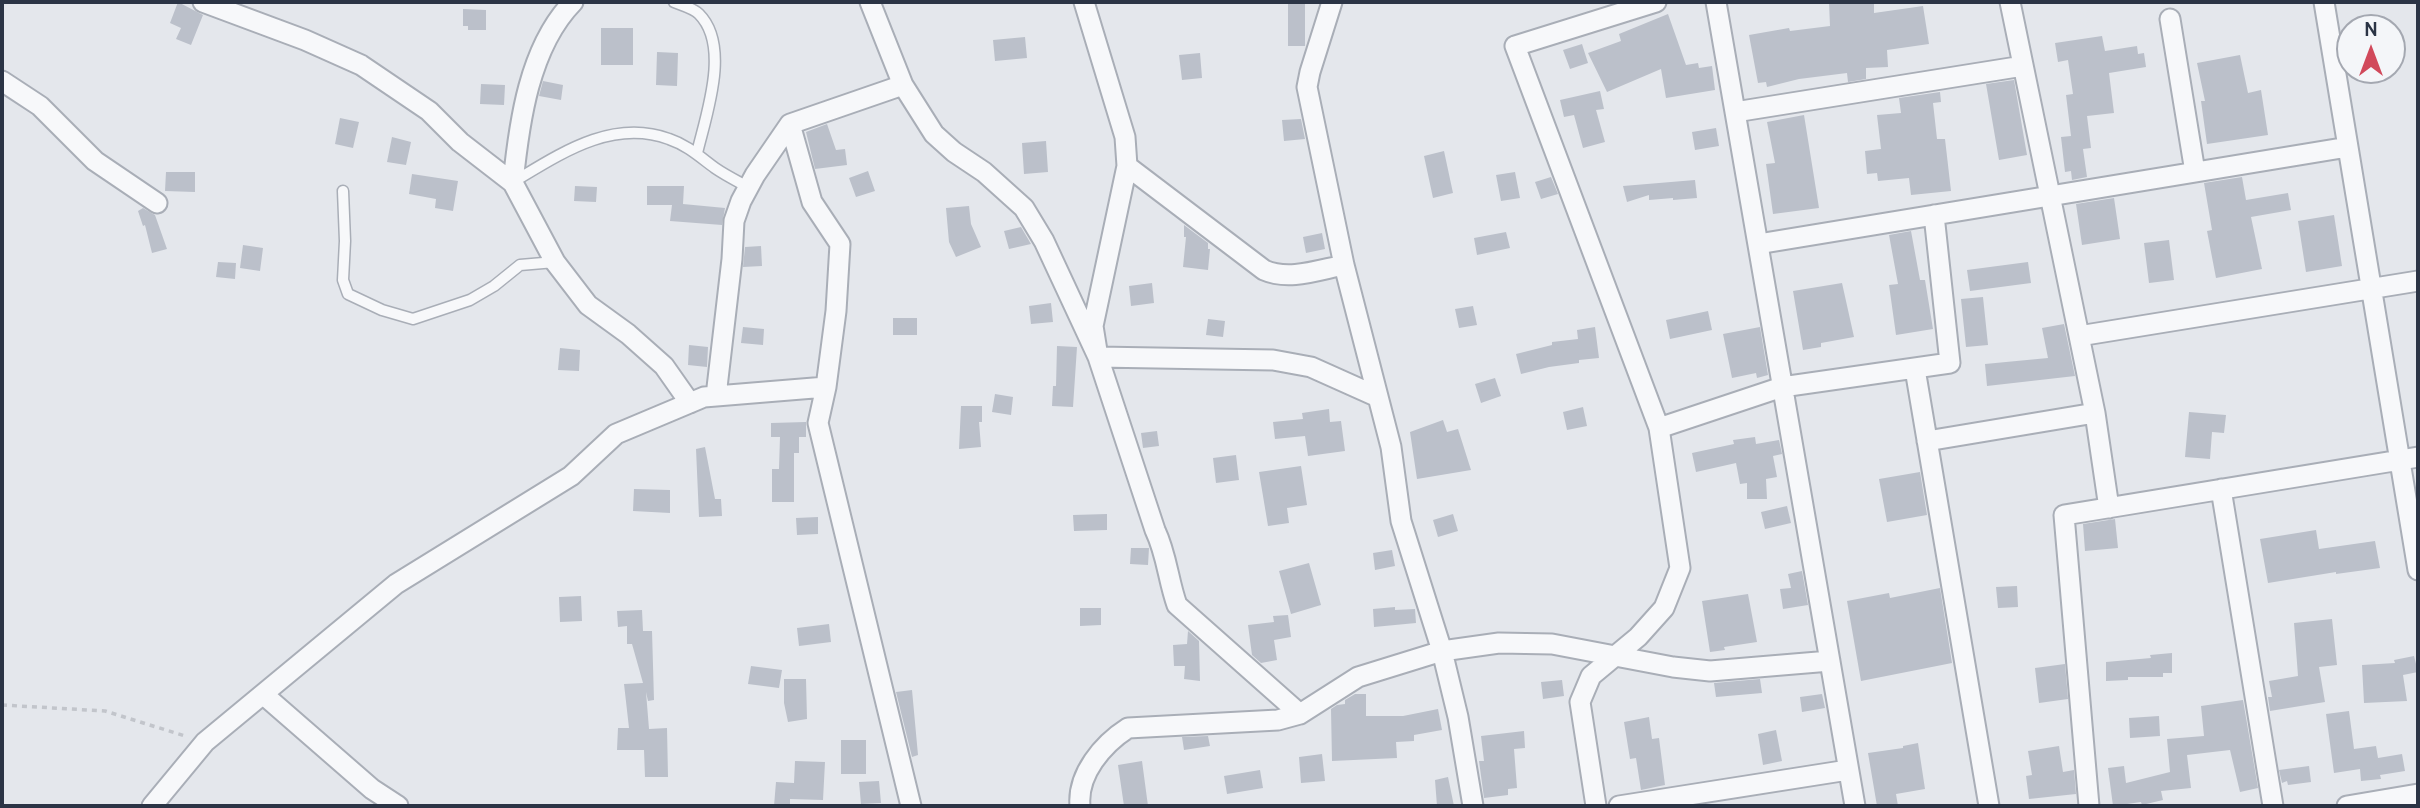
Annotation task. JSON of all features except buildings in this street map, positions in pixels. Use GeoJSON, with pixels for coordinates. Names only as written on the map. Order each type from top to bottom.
{"type":"FeatureCollection","features":[{"type":"Feature","properties":{"kind":"street"},"geometry":{"type":"LineString","coordinates":[[203,2],[305,40],[361,65],[429,111],[460,142],[513,183],[555,262],[588,305],[628,334],[664,366],[690,403]]}},
{"type":"Feature","properties":{"kind":"street"},"geometry":{"type":"LineString","coordinates":[[513,183],[519,120],[533,77],[550,35],[562,13],[573,2]]}},
{"type":"Feature","properties":{"kind":"street"},"geometry":{"type":"LineString","coordinates":[[870,2],[903,85],[934,134],[954,152],[984,172],[1024,208],[1044,241],[1098,357],[1155,530],[1164,549],[1177,605],[1300,714]]}},
{"type":"Feature","properties":{"kind":"street"},"geometry":{"type":"LineString","coordinates":[[1084,2],[1125,137],[1128,166],[1093,326],[1098,357]]}},
{"type":"Feature","properties":{"kind":"street"},"geometry":{"type":"LineString","coordinates":[[1332,2],[1307,87],[1344,265],[1391,447],[1401,521],[1443,651],[1474,806]]}},
{"type":"Feature","properties":{"kind":"street"},"geometry":{"type":"LineString","coordinates":[[1596,806],[1580,702],[1591,676],[1638,636],[1664,608],[1680,568],[1658,428],[1515,46],[1656,2]]}},
{"type":"Feature","properties":{"kind":"street"},"geometry":{"type":"LineString","coordinates":[[1716,2],[1855,806]]}},
{"type":"Feature","properties":{"kind":"street"},"geometry":{"type":"LineString","coordinates":[[2010,2],[2095,413],[2109,508]]}},
{"type":"Feature","properties":{"kind":"street"},"geometry":{"type":"LineString","coordinates":[[2324,2],[2372,288],[2409,459],[2418,570]]}},
{"type":"Feature","properties":{"kind":"street"},"geometry":{"type":"LineString","coordinates":[[2170,19],[2195,173]]}},
{"type":"Feature","properties":{"kind":"street"},"geometry":{"type":"LineString","coordinates":[[1735,112],[2023,66]]}},
{"type":"Feature","properties":{"kind":"street"},"geometry":{"type":"LineString","coordinates":[[2,81],[40,106],[96,161],[157,203]]}},
{"type":"Feature","properties":{"kind":"street"},"geometry":{"type":"LineString","coordinates":[[716,396],[734,221],[748,187],[776,141],[790,124],[903,85]]}},
{"type":"Feature","properties":{"kind":"street"},"geometry":{"type":"LineString","coordinates":[[790,124],[812,202],[840,244],[836,311],[826,387],[818,422],[911,806]]}},
{"type":"Feature","properties":{"kind":"street"},"geometry":{"type":"LineString","coordinates":[[1758,244],[2348,147]]}},
{"type":"Feature","properties":{"kind":"street"},"geometry":{"type":"LineString","coordinates":[[1128,166],[1264,270],[1287,275],[1344,265]]}},
{"type":"Feature","properties":{"kind":"street"},"geometry":{"type":"LineString","coordinates":[[1658,428],[1782,387],[1950,363],[1934,215]]}},
{"type":"Feature","properties":{"kind":"street"},"geometry":{"type":"LineString","coordinates":[[2079,336],[2418,281]]}},
{"type":"Feature","properties":{"kind":"street"},"geometry":{"type":"LineString","coordinates":[[1098,357],[1273,360],[1311,367],[1378,397]]}},
{"type":"Feature","properties":{"kind":"street"},"geometry":{"type":"LineString","coordinates":[[1915,369],[1989,806]]}},
{"type":"Feature","properties":{"kind":"street"},"geometry":{"type":"LineString","coordinates":[[152,806],[205,742],[396,584],[570,476],[616,434],[704,397],[826,387]]}},
{"type":"Feature","properties":{"kind":"street"},"geometry":{"type":"LineString","coordinates":[[1927,441],[2095,413]]}},
{"type":"Feature","properties":{"kind":"street"},"geometry":{"type":"LineString","coordinates":[[2089,806],[2064,515],[2409,459]]}},
{"type":"Feature","properties":{"kind":"street"},"geometry":{"type":"LineString","coordinates":[[2221,489],[2273,806]]}},
{"type":"Feature","properties":{"kind":"street"},"geometry":{"type":"LineString","coordinates":[[1080,806],[1079,795],[1095,757],[1111,738],[1128,728],[1278,720],[1300,714],[1358,677],[1443,651],[1499,643],[1552,643],[1674,667],[1710,671],[1830,661]]}},
{"type":"Feature","properties":{"kind":"street"},"geometry":{"type":"LineString","coordinates":[[264,695],[372,789],[398,806]]}},
{"type":"Feature","properties":{"kind":"street"},"geometry":{"type":"LineString","coordinates":[[1619,806],[1848,770]]}},
{"type":"Feature","properties":{"kind":"street"},"geometry":{"type":"LineString","coordinates":[[2347,806],[2418,794]]}},
{"type":"Feature","properties":{"kind":"lane"},"geometry":{"type":"LineString","coordinates":[[674,2],[698,13],[712,36],[716,70],[697,153]]}},
{"type":"Feature","properties":{"kind":"lane"},"geometry":{"type":"LineString","coordinates":[[513,183],[570,148],[612,133],[642,133],[669,138],[748,187]]}},
{"type":"Feature","properties":{"kind":"lane"},"geometry":{"type":"LineString","coordinates":[[343,191],[343,279],[348,295],[382,310],[413,319],[470,300],[494,286],[520,265],[555,262]]}},
{"type":"Feature","properties":{"kind":"path"},"geometry":{"type":"LineString","coordinates":[[2,705],[105,711],[205,742]]}}]}
